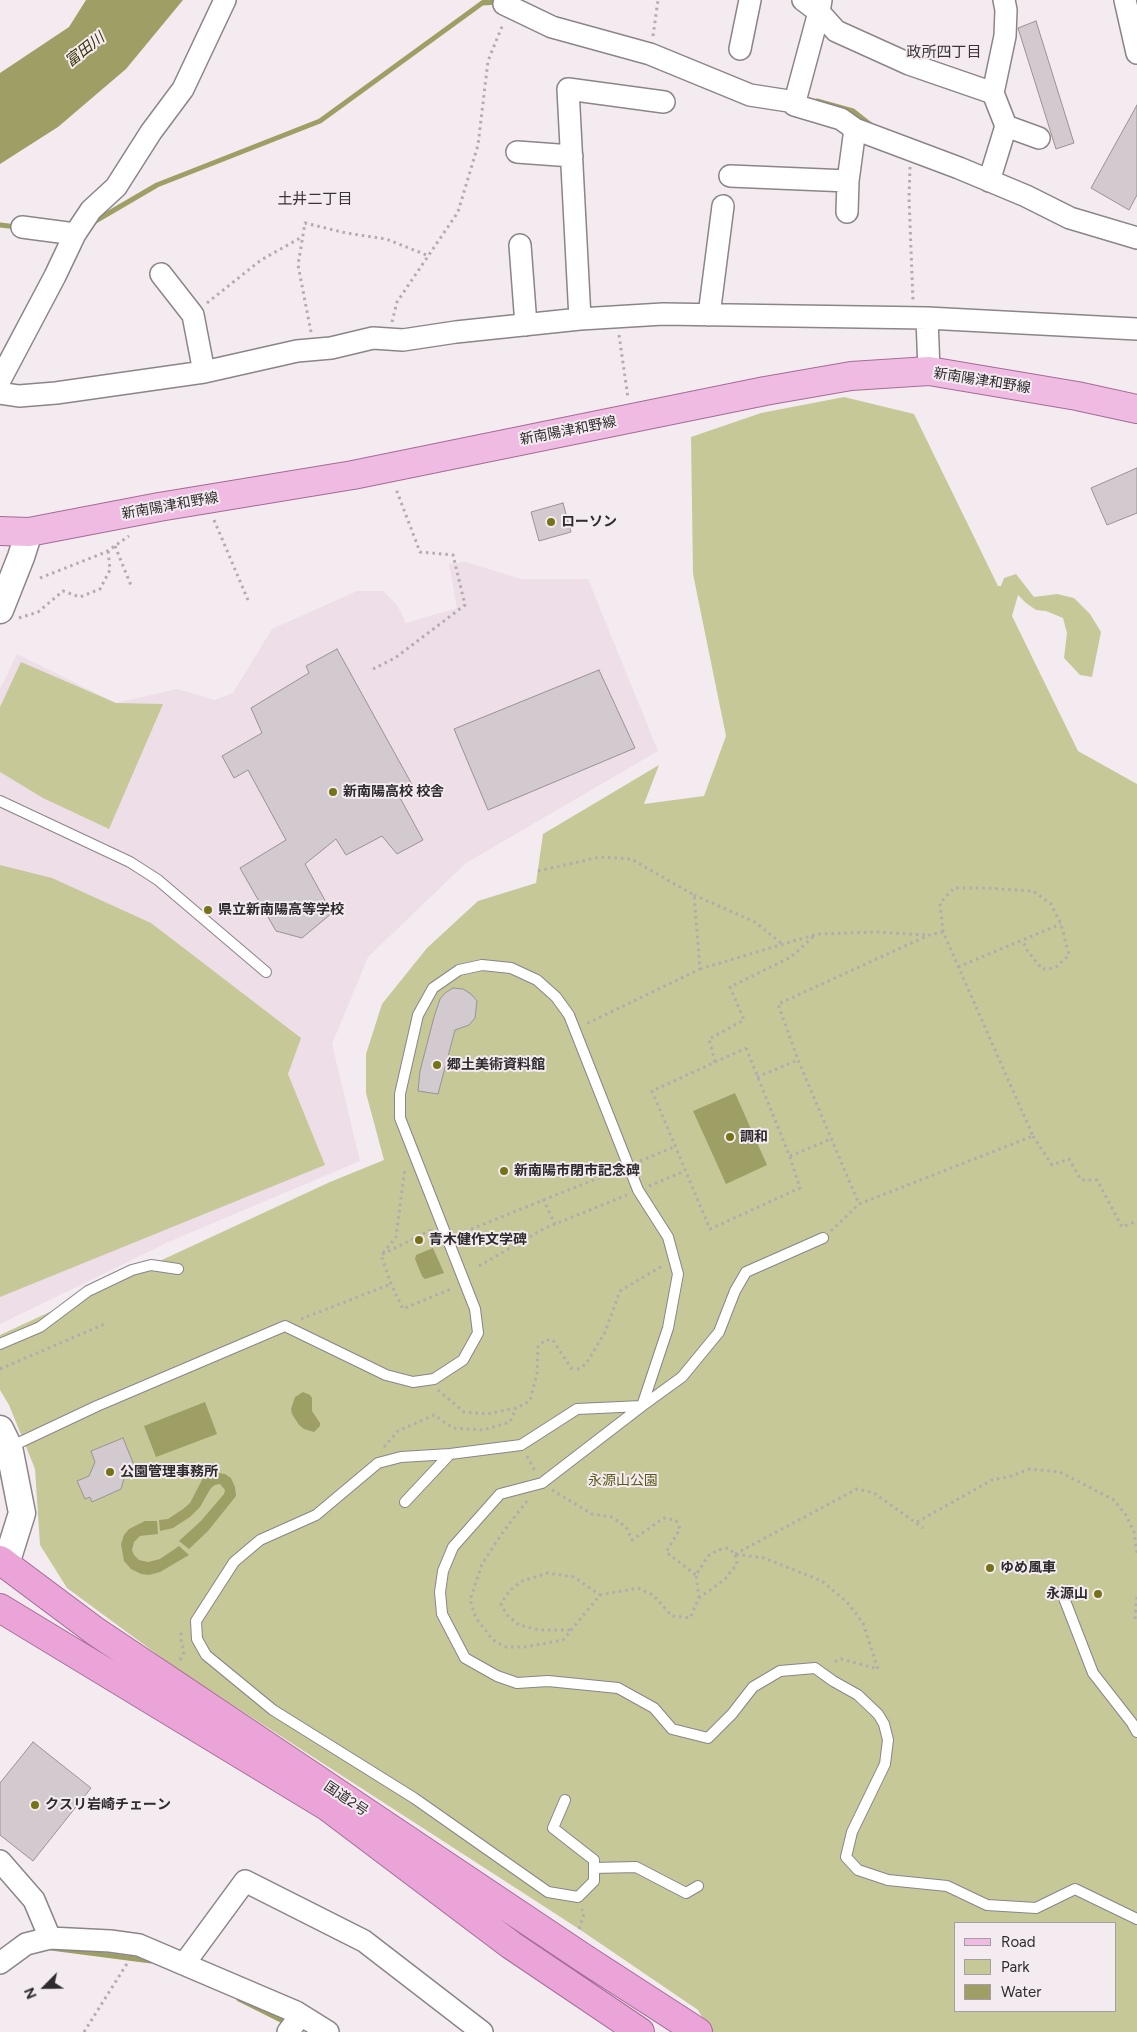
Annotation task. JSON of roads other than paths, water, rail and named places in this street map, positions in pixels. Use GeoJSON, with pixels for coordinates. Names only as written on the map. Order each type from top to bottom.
{"type":"FeatureCollection","features":[{"type":"Feature","properties":{"kind":"highway","name":"国道2号"},"geometry":{"type":"LineString","coordinates":[[2,1566],[95,1631],[585,1959],[698,2032]]}},
{"type":"Feature","properties":{"kind":"highway","name":"国道2号"},"geometry":{"type":"LineString","coordinates":[[0,1608],[328,1807],[511,1945],[640,2032]]}},
{"type":"Feature","properties":{"kind":"main road","name":"新南陽津和野線"},"geometry":{"type":"LineString","coordinates":[[0,532],[29,532],[159,507],[353,475],[765,391],[851,376],[929,372],[1077,396],[1137,409]]}},
{"type":"Feature","properties":{"kind":"street"},"geometry":{"type":"LineString","coordinates":[[0,380],[75,234],[91,210],[116,187],[151,132],[183,89],[225,0]]}},
{"type":"Feature","properties":{"kind":"street"},"geometry":{"type":"LineString","coordinates":[[740,49],[750,0]]}},
{"type":"Feature","properties":{"kind":"street"},"geometry":{"type":"LineString","coordinates":[[989,181],[1006,126],[993,93],[1005,36],[1006,10],[1004,0]]}},
{"type":"Feature","properties":{"kind":"street"},"geometry":{"type":"LineString","coordinates":[[1125,0],[1137,53]]}},
{"type":"Feature","properties":{"kind":"street"},"geometry":{"type":"LineString","coordinates":[[814,4],[836,31],[909,64],[993,93]]}},
{"type":"Feature","properties":{"kind":"street"},"geometry":{"type":"LineString","coordinates":[[814,4],[794,106],[841,119],[855,129],[989,181],[1070,218],[1137,238]]}},
{"type":"Feature","properties":{"kind":"street"},"geometry":{"type":"LineString","coordinates":[[507,5],[552,26],[650,54],[750,95],[795,102]]}},
{"type":"Feature","properties":{"kind":"street"},"geometry":{"type":"LineString","coordinates":[[580,320],[568,89],[664,102]]}},
{"type":"Feature","properties":{"kind":"street"},"geometry":{"type":"LineString","coordinates":[[1006,126],[1040,138]]}},
{"type":"Feature","properties":{"kind":"street"},"geometry":{"type":"LineString","coordinates":[[847,212],[848,181],[855,129]]}},
{"type":"Feature","properties":{"kind":"street"},"geometry":{"type":"LineString","coordinates":[[517,152],[572,156]]}},
{"type":"Feature","properties":{"kind":"street"},"geometry":{"type":"LineString","coordinates":[[730,176],[848,181]]}},
{"type":"Feature","properties":{"kind":"street"},"geometry":{"type":"LineString","coordinates":[[709,315],[717,214]]}},
{"type":"Feature","properties":{"kind":"street"},"geometry":{"type":"LineString","coordinates":[[22,227],[75,234]]}},
{"type":"Feature","properties":{"kind":"street"},"geometry":{"type":"LineString","coordinates":[[520,245],[526,325]]}},
{"type":"Feature","properties":{"kind":"street"},"geometry":{"type":"LineString","coordinates":[[161,274],[193,315],[204,372]]}},
{"type":"Feature","properties":{"kind":"street"},"geometry":{"type":"LineString","coordinates":[[0,393],[19,396],[56,394],[204,372],[373,338],[403,340],[456,332],[663,314],[922,318],[1137,329]]}},
{"type":"Feature","properties":{"kind":"street"},"geometry":{"type":"LineString","coordinates":[[922,318],[929,372]]}},
{"type":"Feature","properties":{"kind":"street"},"geometry":{"type":"LineString","coordinates":[[8,614],[29,532]]}},
{"type":"Feature","properties":{"kind":"street"},"geometry":{"type":"LineString","coordinates":[[2,1566],[22,1513],[5,1438]]}},
{"type":"Feature","properties":{"kind":"street"},"geometry":{"type":"LineString","coordinates":[[0,1861],[34,1900],[50,1938]]}},
{"type":"Feature","properties":{"kind":"street"},"geometry":{"type":"LineString","coordinates":[[184,1964],[245,1881],[364,1941],[482,2032]]}},
{"type":"Feature","properties":{"kind":"street"},"geometry":{"type":"LineString","coordinates":[[0,1963],[26,1944],[50,1938],[110,1941],[139,1945],[184,1964],[295,2024],[328,2032]]}},
{"type":"Feature","properties":{"kind":"lane"},"geometry":{"type":"LineString","coordinates":[[0,801],[130,862],[151,875],[266,972]]}},
{"type":"Feature","properties":{"kind":"lane"},"geometry":{"type":"LineString","coordinates":[[5,1438],[97,1406],[285,1326],[386,1375],[413,1382],[434,1379],[463,1360],[478,1333],[475,1309],[400,1118],[400,1094],[418,1015],[433,988],[459,970],[482,965],[510,968],[537,980],[556,997],[569,1015],[638,1190],[668,1237],[678,1274],[668,1328],[642,1406]]}},
{"type":"Feature","properties":{"kind":"lane"},"geometry":{"type":"LineString","coordinates":[[824,1238],[746,1272],[735,1291],[719,1332],[682,1377],[542,1483],[500,1494],[453,1547],[443,1571],[440,1592],[442,1614],[465,1658],[497,1676],[517,1683],[548,1681],[618,1688],[654,1708],[672,1729],[708,1738],[732,1714],[753,1687],[780,1671],[815,1668],[833,1682],[858,1695],[878,1714],[884,1724],[888,1740],[885,1764],[852,1832],[846,1857],[858,1870],[888,1880],[946,1886],[987,1905],[1036,1908],[1075,1889],[1137,1919]]}},
{"type":"Feature","properties":{"kind":"lane"},"geometry":{"type":"LineString","coordinates":[[0,1344],[40,1327],[88,1291],[132,1270],[151,1265],[178,1269]]}},
{"type":"Feature","properties":{"kind":"lane"},"geometry":{"type":"LineString","coordinates":[[565,1800],[553,1828],[594,1860],[594,1881],[578,1897],[548,1892],[414,1798],[273,1710],[206,1654],[197,1639],[196,1621],[234,1562],[260,1540],[316,1515],[378,1463],[401,1458],[521,1445],[577,1409],[642,1406]]}},
{"type":"Feature","properties":{"kind":"lane"},"geometry":{"type":"LineString","coordinates":[[405,1502],[450,1454]]}},
{"type":"Feature","properties":{"kind":"lane"},"geometry":{"type":"LineString","coordinates":[[1062,1593],[1093,1673],[1137,1732]]}},
{"type":"Feature","properties":{"kind":"lane"},"geometry":{"type":"LineString","coordinates":[[594,1868],[636,1866],[686,1893],[698,1886]]}},
{"type":"Feature","properties":{"kind":"water","name":"富田川"},"geometry":{"type":"Polygon","coordinates":[[[86,0],[183,0],[126,69],[58,127],[0,164],[0,73],[69,27],[86,0]]]}},
{"type":"Feature","properties":{"kind":"water"},"geometry":{"type":"Polygon","coordinates":[[[735,1093],[767,1165],[726,1184],[693,1111],[735,1093]]]}},
{"type":"Feature","properties":{"kind":"water"},"geometry":{"type":"Polygon","coordinates":[[[433,1248],[444,1273],[425,1279],[415,1259],[416,1255],[433,1248]]]}},
{"type":"Feature","properties":{"kind":"water"},"geometry":{"type":"Polygon","coordinates":[[[303,1392],[312,1398],[312,1411],[320,1423],[320,1426],[314,1432],[304,1429],[299,1425],[292,1414],[291,1409],[295,1397],[303,1392]]]}},
{"type":"Feature","properties":{"kind":"water"},"geometry":{"type":"Polygon","coordinates":[[[205,1402],[217,1434],[156,1457],[144,1426],[205,1402]]]}},
{"type":"Feature","properties":{"kind":"water"},"geometry":{"type":"Polygon","coordinates":[[[218,1473],[225,1474],[231,1478],[236,1496],[208,1531],[189,1549],[179,1541],[201,1521],[224,1494],[225,1490],[220,1484],[211,1488],[200,1507],[190,1517],[173,1528],[160,1531],[159,1520],[168,1519],[183,1509],[190,1503],[203,1478],[218,1473]]]}},
{"type":"Feature","properties":{"kind":"water"},"geometry":{"type":"Polygon","coordinates":[[[145,1521],[157,1521],[158,1534],[140,1536],[134,1542],[132,1550],[139,1560],[148,1562],[160,1559],[179,1546],[189,1555],[160,1572],[149,1575],[141,1574],[131,1569],[124,1561],[121,1544],[124,1535],[129,1529],[145,1521]]]}},
{"type":"Feature","properties":{"kind":"waterway"},"geometry":{"type":"LineString","coordinates":[[92,223],[157,185],[320,121],[485,1]]}},
{"type":"Feature","properties":{"kind":"waterway"},"geometry":{"type":"LineString","coordinates":[[482,3],[499,2]]}},
{"type":"Feature","properties":{"kind":"waterway"},"geometry":{"type":"LineString","coordinates":[[817,101],[853,111],[872,126]]}},
{"type":"Feature","properties":{"kind":"waterway"},"geometry":{"type":"LineString","coordinates":[[0,225],[17,227]]}},
{"type":"Feature","properties":{"kind":"waterway"},"geometry":{"type":"LineString","coordinates":[[51,1948],[151,1961]]}},
{"type":"Feature","properties":{"kind":"waterway"},"geometry":{"type":"LineString","coordinates":[[239,1999],[287,2023]]}},
{"type":"Feature","properties":{"kind":"place","name":"ローソン"},"geometry":{"type":"Point","coordinates":[551,522]}},
{"type":"Feature","properties":{"kind":"place","name":"新南陽高校 校舎"},"geometry":{"type":"Point","coordinates":[333,792]}},
{"type":"Feature","properties":{"kind":"place","name":"県立新南陽高等学校"},"geometry":{"type":"Point","coordinates":[208,910]}},
{"type":"Feature","properties":{"kind":"place","name":"郷土美術資料館"},"geometry":{"type":"Point","coordinates":[437,1065]}},
{"type":"Feature","properties":{"kind":"place","name":"調和"},"geometry":{"type":"Point","coordinates":[730,1137]}},
{"type":"Feature","properties":{"kind":"place","name":"新南陽市閉市記念碑"},"geometry":{"type":"Point","coordinates":[504,1171]}},
{"type":"Feature","properties":{"kind":"place","name":"青木健作文学碑"},"geometry":{"type":"Point","coordinates":[419,1240]}},
{"type":"Feature","properties":{"kind":"place","name":"公園管理事務所"},"geometry":{"type":"Point","coordinates":[110,1472]}},
{"type":"Feature","properties":{"kind":"place","name":"ゆめ風車"},"geometry":{"type":"Point","coordinates":[990,1568]}},
{"type":"Feature","properties":{"kind":"place","name":"永源山"},"geometry":{"type":"Point","coordinates":[1098,1594]}},
{"type":"Feature","properties":{"kind":"place","name":"クスリ岩崎チェーン"},"geometry":{"type":"Point","coordinates":[35,1805]}},
{"type":"Feature","properties":{"kind":"district","name":"政所四丁目"},"geometry":{"type":"Point","coordinates":[944,53]}},
{"type":"Feature","properties":{"kind":"district","name":"土井二丁目"},"geometry":{"type":"Point","coordinates":[315,200]}},
{"type":"Feature","properties":{"kind":"park label","name":"永源山公園"},"geometry":{"type":"Point","coordinates":[623,1481]}}]}
